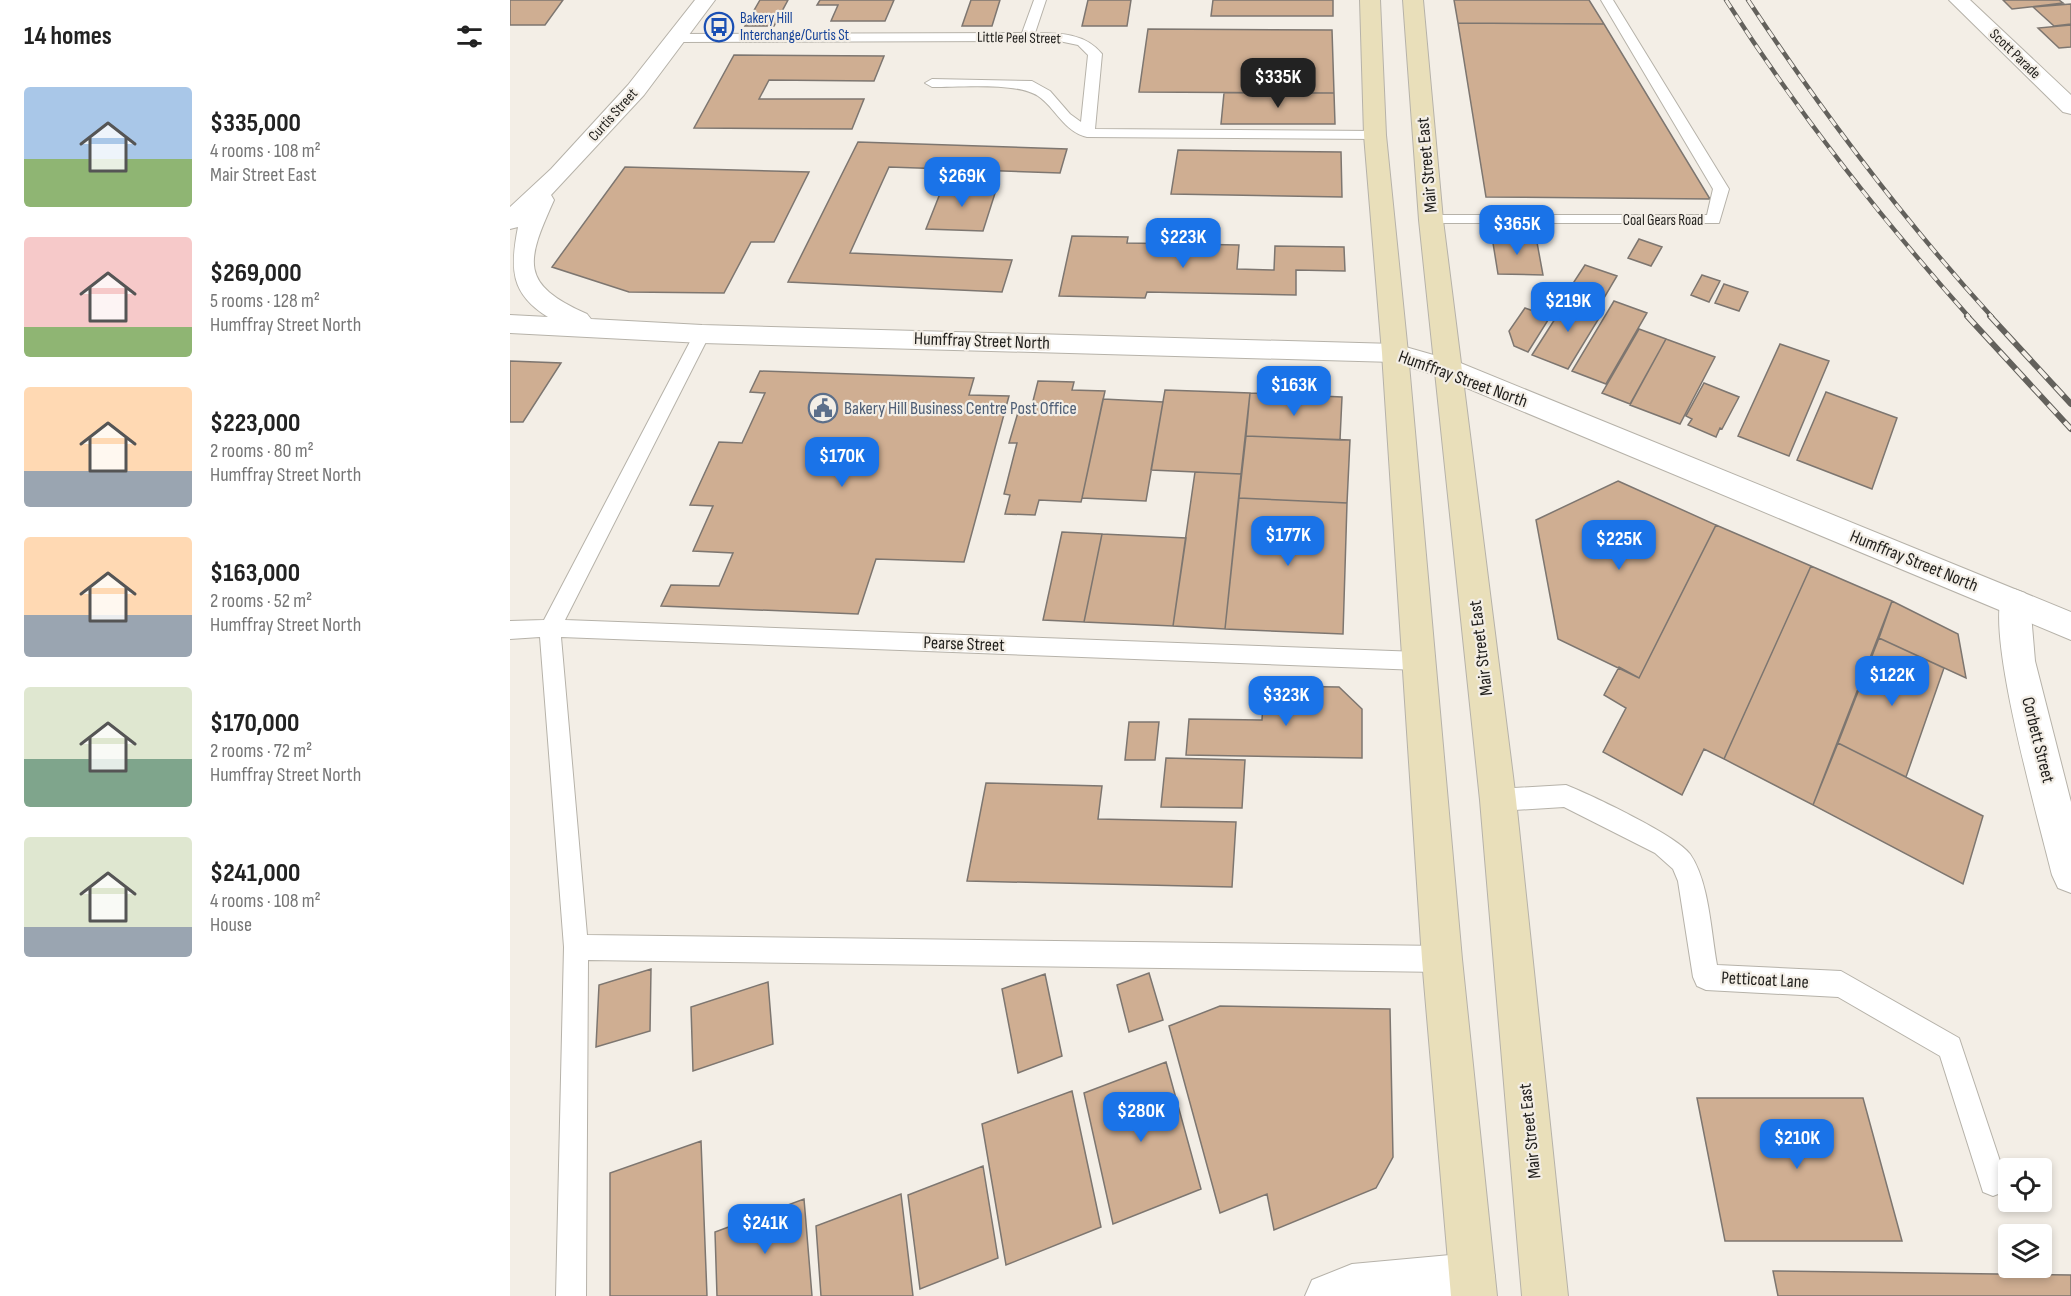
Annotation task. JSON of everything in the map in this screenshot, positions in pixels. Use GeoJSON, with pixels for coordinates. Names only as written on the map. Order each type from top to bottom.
{"type":"FeatureCollection","features":[{"type":"Feature","properties":{"kind":"main road"},"geometry":{"type":"LineString","coordinates":[[1370,0],[1375,135],[1395,353],[1442,959],[1473,1286]]}},
{"type":"Feature","properties":{"kind":"main road","name":"Mair Street East"},"geometry":{"type":"LineString","coordinates":[[1413,0],[1431,220],[1498,800],[1545,1296]]}},
{"type":"Feature","properties":{"kind":"street","name":"Curtis Street"},"geometry":{"type":"LineString","coordinates":[[510,220],[559,174],[636,90],[705,0]]}},
{"type":"Feature","properties":{"kind":"street","name":"Scott Parade"},"geometry":{"type":"LineString","coordinates":[[1959,0],[2071,107]]}},
{"type":"Feature","properties":{"kind":"street"},"geometry":{"type":"LineString","coordinates":[[559,174],[534,214],[520,246],[514,267],[517,281],[528,296],[555,311],[597,325],[632,331]]}},
{"type":"Feature","properties":{"kind":"street","name":"Humffray Street North"},"geometry":{"type":"LineString","coordinates":[[510,324],[702,334],[1395,353],[1448,369],[2071,626]]}},
{"type":"Feature","properties":{"kind":"street","name":"Humffray Street North"},"geometry":{"type":"LineString","coordinates":[[510,337],[632,331]]}},
{"type":"Feature","properties":{"kind":"street","name":"Corbett Street"},"geometry":{"type":"LineString","coordinates":[[2014,602],[2018,661],[2071,875]]}},
{"type":"Feature","properties":{"kind":"street"},"geometry":{"type":"LineString","coordinates":[[1328,1296],[1352,1287],[1473,1286]]}},
{"type":"Feature","properties":{"kind":"lane"},"geometry":{"type":"LineString","coordinates":[[1028,36],[1040,0]]}},
{"type":"Feature","properties":{"kind":"lane","name":"Coal Gears Road"},"geometry":{"type":"LineString","coordinates":[[1431,220],[1714,220],[1721,189],[1607,0]]}},
{"type":"Feature","properties":{"kind":"lane","name":"Little Peel Street"},"geometry":{"type":"LineString","coordinates":[[678,38],[1028,36],[1059,37],[1082,42],[1095,54],[1087,133]]}},
{"type":"Feature","properties":{"kind":"lane"},"geometry":{"type":"LineString","coordinates":[[932,83],[1027,84],[1045,94],[1065,117],[1087,133],[1375,135]]}},
{"type":"Feature","properties":{"kind":"lane"},"geometry":{"type":"LineString","coordinates":[[572,1296],[576,947],[550,628],[702,334]]}},
{"type":"Feature","properties":{"kind":"lane","name":"Pearse Street"},"geometry":{"type":"LineString","coordinates":[[510,630],[550,628],[1419,662]]}},
{"type":"Feature","properties":{"kind":"lane","name":"Petticoat Lane"},"geometry":{"type":"LineString","coordinates":[[1498,800],[1566,796],[1663,845],[1675,855],[1690,879],[1706,977],[1840,984],[1950,1047],[1993,1182]]}},
{"type":"Feature","properties":{"kind":"lane"},"geometry":{"type":"LineString","coordinates":[[576,947],[1442,959]]}},
{"type":"Feature","properties":{"kind":"building"},"geometry":{"type":"Polygon","coordinates":[[[510,0],[563,0],[545,25],[510,25],[510,0]]]}},
{"type":"Feature","properties":{"kind":"building"},"geometry":{"type":"Polygon","coordinates":[[[760,0],[788,0],[774,26],[745,26],[760,0]]]}},
{"type":"Feature","properties":{"kind":"building"},"geometry":{"type":"Polygon","coordinates":[[[820,0],[894,0],[885,21],[831,21],[838,5],[817,5],[820,0]]]}},
{"type":"Feature","properties":{"kind":"building"},"geometry":{"type":"Polygon","coordinates":[[[971,0],[1000,0],[992,26],[962,26],[971,0]]]}},
{"type":"Feature","properties":{"kind":"building"},"geometry":{"type":"Polygon","coordinates":[[[1088,0],[1131,0],[1127,26],[1082,26],[1088,0]]]}},
{"type":"Feature","properties":{"kind":"building"},"geometry":{"type":"Polygon","coordinates":[[[1213,0],[1333,0],[1333,16],[1211,16],[1213,0]]]}},
{"type":"Feature","properties":{"kind":"building"},"geometry":{"type":"Polygon","coordinates":[[[1454,0],[1589,0],[1604,24],[1458,23],[1454,0]]]}},
{"type":"Feature","properties":{"kind":"building"},"geometry":{"type":"Polygon","coordinates":[[[2003,0],[2059,0],[2063,3],[2012,9],[2003,0]]]}},
{"type":"Feature","properties":{"kind":"building"},"geometry":{"type":"Polygon","coordinates":[[[2071,4],[2071,24],[2054,26],[2033,7],[2071,4]]]}},
{"type":"Feature","properties":{"kind":"building"},"geometry":{"type":"Polygon","coordinates":[[[1458,23],[1604,24],[1710,199],[1486,197],[1458,23]]]}},
{"type":"Feature","properties":{"kind":"building"},"geometry":{"type":"Polygon","coordinates":[[[2071,25],[2071,47],[2059,48],[2038,28],[2071,25]]]}},
{"type":"Feature","properties":{"kind":"building"},"geometry":{"type":"Polygon","coordinates":[[[1148,29],[1332,30],[1334,93],[1139,92],[1148,29]]]}},
{"type":"Feature","properties":{"kind":"building"},"geometry":{"type":"Polygon","coordinates":[[[734,55],[884,56],[874,81],[769,80],[759,99],[864,99],[852,129],[694,128],[734,55]]]}},
{"type":"Feature","properties":{"kind":"building"},"geometry":{"type":"Polygon","coordinates":[[[1224,93],[1334,93],[1335,124],[1221,124],[1224,93]]]}},
{"type":"Feature","properties":{"kind":"building"},"geometry":{"type":"Polygon","coordinates":[[[858,142],[1067,149],[1060,173],[889,167],[850,253],[1012,260],[1002,292],[788,282],[858,142]]]}},
{"type":"Feature","properties":{"kind":"building"},"geometry":{"type":"Polygon","coordinates":[[[1178,150],[1341,152],[1342,197],[1171,194],[1178,150]]]}},
{"type":"Feature","properties":{"kind":"building"},"geometry":{"type":"Polygon","coordinates":[[[625,167],[809,172],[774,242],[751,242],[724,293],[629,292],[552,267],[625,167]]]}},
{"type":"Feature","properties":{"kind":"building"},"geometry":{"type":"Polygon","coordinates":[[[943,186],[997,187],[983,231],[926,229],[943,186]]]}},
{"type":"Feature","properties":{"kind":"building"},"geometry":{"type":"Polygon","coordinates":[[[1072,236],[1128,237],[1127,243],[1239,245],[1237,269],[1274,270],[1275,246],[1344,247],[1345,271],[1296,270],[1296,295],[1147,292],[1145,298],[1059,296],[1072,236]]]}},
{"type":"Feature","properties":{"kind":"building"},"geometry":{"type":"Polygon","coordinates":[[[1492,237],[1536,237],[1543,275],[1498,274],[1492,237]]]}},
{"type":"Feature","properties":{"kind":"building"},"geometry":{"type":"Polygon","coordinates":[[[1639,239],[1662,247],[1651,266],[1628,258],[1639,239]]]}},
{"type":"Feature","properties":{"kind":"building"},"geometry":{"type":"Polygon","coordinates":[[[1585,265],[1617,276],[1601,303],[1568,291],[1585,265]]]}},
{"type":"Feature","properties":{"kind":"building"},"geometry":{"type":"Polygon","coordinates":[[[1702,275],[1720,281],[1709,302],[1691,295],[1702,275]]]}},
{"type":"Feature","properties":{"kind":"building"},"geometry":{"type":"Polygon","coordinates":[[[1724,284],[1748,292],[1739,311],[1715,303],[1724,284]]]}},
{"type":"Feature","properties":{"kind":"building"},"geometry":{"type":"Polygon","coordinates":[[[1569,297],[1604,310],[1568,369],[1532,355],[1569,297]]]}},
{"type":"Feature","properties":{"kind":"building"},"geometry":{"type":"Polygon","coordinates":[[[1614,301],[1647,313],[1606,384],[1572,371],[1614,301]]]}},
{"type":"Feature","properties":{"kind":"building"},"geometry":{"type":"Polygon","coordinates":[[[1525,308],[1550,317],[1528,352],[1514,346],[1509,331],[1525,308]]]}},
{"type":"Feature","properties":{"kind":"building"},"geometry":{"type":"Polygon","coordinates":[[[1639,329],[1666,339],[1630,404],[1602,393],[1639,329]]]}},
{"type":"Feature","properties":{"kind":"building"},"geometry":{"type":"Polygon","coordinates":[[[1666,339],[1715,357],[1680,424],[1630,405],[1666,339]]]}},
{"type":"Feature","properties":{"kind":"building"},"geometry":{"type":"Polygon","coordinates":[[[1780,344],[1829,361],[1789,456],[1738,436],[1780,344]]]}},
{"type":"Feature","properties":{"kind":"building"},"geometry":{"type":"Polygon","coordinates":[[[510,361],[561,363],[523,422],[510,422],[510,361]]]}},
{"type":"Feature","properties":{"kind":"building"},"geometry":{"type":"Polygon","coordinates":[[[760,371],[974,378],[969,395],[1009,396],[964,562],[876,559],[858,614],[661,606],[671,585],[719,586],[733,553],[693,551],[713,506],[690,505],[719,442],[742,443],[765,393],[750,392],[760,371]]]}},
{"type":"Feature","properties":{"kind":"building"},"geometry":{"type":"Polygon","coordinates":[[[1038,381],[1074,382],[1072,390],[1105,391],[1082,498],[1081,502],[1039,500],[1035,515],[1005,514],[1010,495],[1004,494],[1017,443],[1009,443],[1019,409],[1031,409],[1038,381]]]}},
{"type":"Feature","properties":{"kind":"building"},"geometry":{"type":"Polygon","coordinates":[[[1704,383],[1739,397],[1716,437],[1688,425],[1692,419],[1686,416],[1704,383]]]}},
{"type":"Feature","properties":{"kind":"building"},"geometry":{"type":"Polygon","coordinates":[[[1165,390],[1250,393],[1241,474],[1151,470],[1165,390]]]}},
{"type":"Feature","properties":{"kind":"building"},"geometry":{"type":"Polygon","coordinates":[[[1826,392],[1897,418],[1872,489],[1797,460],[1826,392]]]}},
{"type":"Feature","properties":{"kind":"building"},"geometry":{"type":"Polygon","coordinates":[[[1250,393],[1342,397],[1340,440],[1246,436],[1250,393]]]}},
{"type":"Feature","properties":{"kind":"building"},"geometry":{"type":"Polygon","coordinates":[[[1103,399],[1163,402],[1146,501],[1082,498],[1103,399]]]}},
{"type":"Feature","properties":{"kind":"building"},"geometry":{"type":"Polygon","coordinates":[[[1246,436],[1350,440],[1347,503],[1239,498],[1246,436]]]}},
{"type":"Feature","properties":{"kind":"building"},"geometry":{"type":"Polygon","coordinates":[[[1195,472],[1241,474],[1225,629],[1173,626],[1195,472]]]}},
{"type":"Feature","properties":{"kind":"building"},"geometry":{"type":"Polygon","coordinates":[[[1618,481],[1716,525],[1639,678],[1558,639],[1536,520],[1618,481]]]}},
{"type":"Feature","properties":{"kind":"building"},"geometry":{"type":"Polygon","coordinates":[[[1239,498],[1347,503],[1343,634],[1225,629],[1239,498]]]}},
{"type":"Feature","properties":{"kind":"building"},"geometry":{"type":"Polygon","coordinates":[[[1716,525],[1811,566],[1724,759],[1704,749],[1682,795],[1603,752],[1626,708],[1604,695],[1619,667],[1639,678],[1716,525]]]}},
{"type":"Feature","properties":{"kind":"building"},"geometry":{"type":"Polygon","coordinates":[[[1062,532],[1102,534],[1084,622],[1043,620],[1062,532]]]}},
{"type":"Feature","properties":{"kind":"building"},"geometry":{"type":"Polygon","coordinates":[[[1102,534],[1186,538],[1173,626],[1084,622],[1102,534]]]}},
{"type":"Feature","properties":{"kind":"building"},"geometry":{"type":"Polygon","coordinates":[[[1811,566],[1892,601],[1813,805],[1724,759],[1811,566]]]}},
{"type":"Feature","properties":{"kind":"building"},"geometry":{"type":"Polygon","coordinates":[[[1892,601],[1958,634],[1966,678],[1879,638],[1892,601]]]}},
{"type":"Feature","properties":{"kind":"building"},"geometry":{"type":"Polygon","coordinates":[[[1879,638],[1944,668],[1906,777],[1838,743],[1879,638]]]}},
{"type":"Feature","properties":{"kind":"building"},"geometry":{"type":"Polygon","coordinates":[[[1264,686],[1339,687],[1362,709],[1362,758],[1186,755],[1189,719],[1262,720],[1264,686]]]}},
{"type":"Feature","properties":{"kind":"building"},"geometry":{"type":"Polygon","coordinates":[[[1129,722],[1159,722],[1155,760],[1125,760],[1129,722]]]}},
{"type":"Feature","properties":{"kind":"building"},"geometry":{"type":"Polygon","coordinates":[[[1838,743],[1983,816],[1963,884],[1813,805],[1838,743]]]}},
{"type":"Feature","properties":{"kind":"building"},"geometry":{"type":"Polygon","coordinates":[[[1166,758],[1245,760],[1242,808],[1161,807],[1166,758]]]}},
{"type":"Feature","properties":{"kind":"building"},"geometry":{"type":"Polygon","coordinates":[[[986,783],[1102,786],[1098,819],[1236,822],[1232,887],[967,881],[986,783]]]}},
{"type":"Feature","properties":{"kind":"building"},"geometry":{"type":"Polygon","coordinates":[[[651,969],[650,1031],[596,1047],[599,985],[651,969]]]}},
{"type":"Feature","properties":{"kind":"building"},"geometry":{"type":"Polygon","coordinates":[[[1149,973],[1163,1020],[1129,1032],[1117,985],[1149,973]]]}},
{"type":"Feature","properties":{"kind":"building"},"geometry":{"type":"Polygon","coordinates":[[[1045,974],[1062,1056],[1018,1073],[1002,989],[1045,974]]]}},
{"type":"Feature","properties":{"kind":"building"},"geometry":{"type":"Polygon","coordinates":[[[768,982],[773,1044],[693,1071],[691,1007],[768,982]]]}},
{"type":"Feature","properties":{"kind":"building"},"geometry":{"type":"Polygon","coordinates":[[[1220,1006],[1390,1009],[1393,1157],[1376,1188],[1274,1230],[1267,1194],[1220,1213],[1169,1026],[1220,1006]]]}},
{"type":"Feature","properties":{"kind":"building"},"geometry":{"type":"Polygon","coordinates":[[[1166,1062],[1201,1189],[1113,1224],[1084,1093],[1166,1062]]]}},
{"type":"Feature","properties":{"kind":"building"},"geometry":{"type":"Polygon","coordinates":[[[1072,1091],[1101,1227],[1006,1265],[982,1124],[1072,1091]]]}},
{"type":"Feature","properties":{"kind":"building"},"geometry":{"type":"Polygon","coordinates":[[[1697,1098],[1863,1098],[1902,1241],[1725,1241],[1697,1098]]]}},
{"type":"Feature","properties":{"kind":"building"},"geometry":{"type":"Polygon","coordinates":[[[701,1141],[707,1296],[610,1296],[610,1173],[701,1141]]]}},
{"type":"Feature","properties":{"kind":"building"},"geometry":{"type":"Polygon","coordinates":[[[983,1166],[998,1258],[920,1289],[908,1195],[983,1166]]]}},
{"type":"Feature","properties":{"kind":"building"},"geometry":{"type":"Polygon","coordinates":[[[901,1194],[913,1296],[821,1296],[816,1226],[901,1194]]]}},
{"type":"Feature","properties":{"kind":"building"},"geometry":{"type":"Polygon","coordinates":[[[804,1199],[812,1296],[717,1296],[715,1232],[804,1199]]]}},
{"type":"Feature","properties":{"kind":"building"},"geometry":{"type":"Polygon","coordinates":[[[1773,1271],[1998,1274],[1998,1278],[2052,1278],[2052,1275],[2071,1275],[2071,1296],[1778,1296],[1773,1271]]]}},
{"type":"Feature","properties":{"kind":"railway"},"geometry":{"type":"LineString","coordinates":[[1726,0],[1811,124],[1872,203],[1969,317]]}},
{"type":"Feature","properties":{"kind":"railway"},"geometry":{"type":"LineString","coordinates":[[1748,0],[1864,163],[1926,241],[1992,317]]}},
{"type":"Feature","properties":{"kind":"railway"},"geometry":{"type":"LineString","coordinates":[[1967,316],[2071,429]]}},
{"type":"Feature","properties":{"kind":"railway"},"geometry":{"type":"LineString","coordinates":[[1990,316],[2071,404]]}},
{"type":"Feature","properties":{"kind":"place","name":"Bakery Hill Interchange/Curtis St"},"geometry":{"type":"Point","coordinates":[719,27]}},
{"type":"Feature","properties":{"kind":"place","name":"Bakery Hill Business Centre Post Office"},"geometry":{"type":"Point","coordinates":[823,408]}}]}
